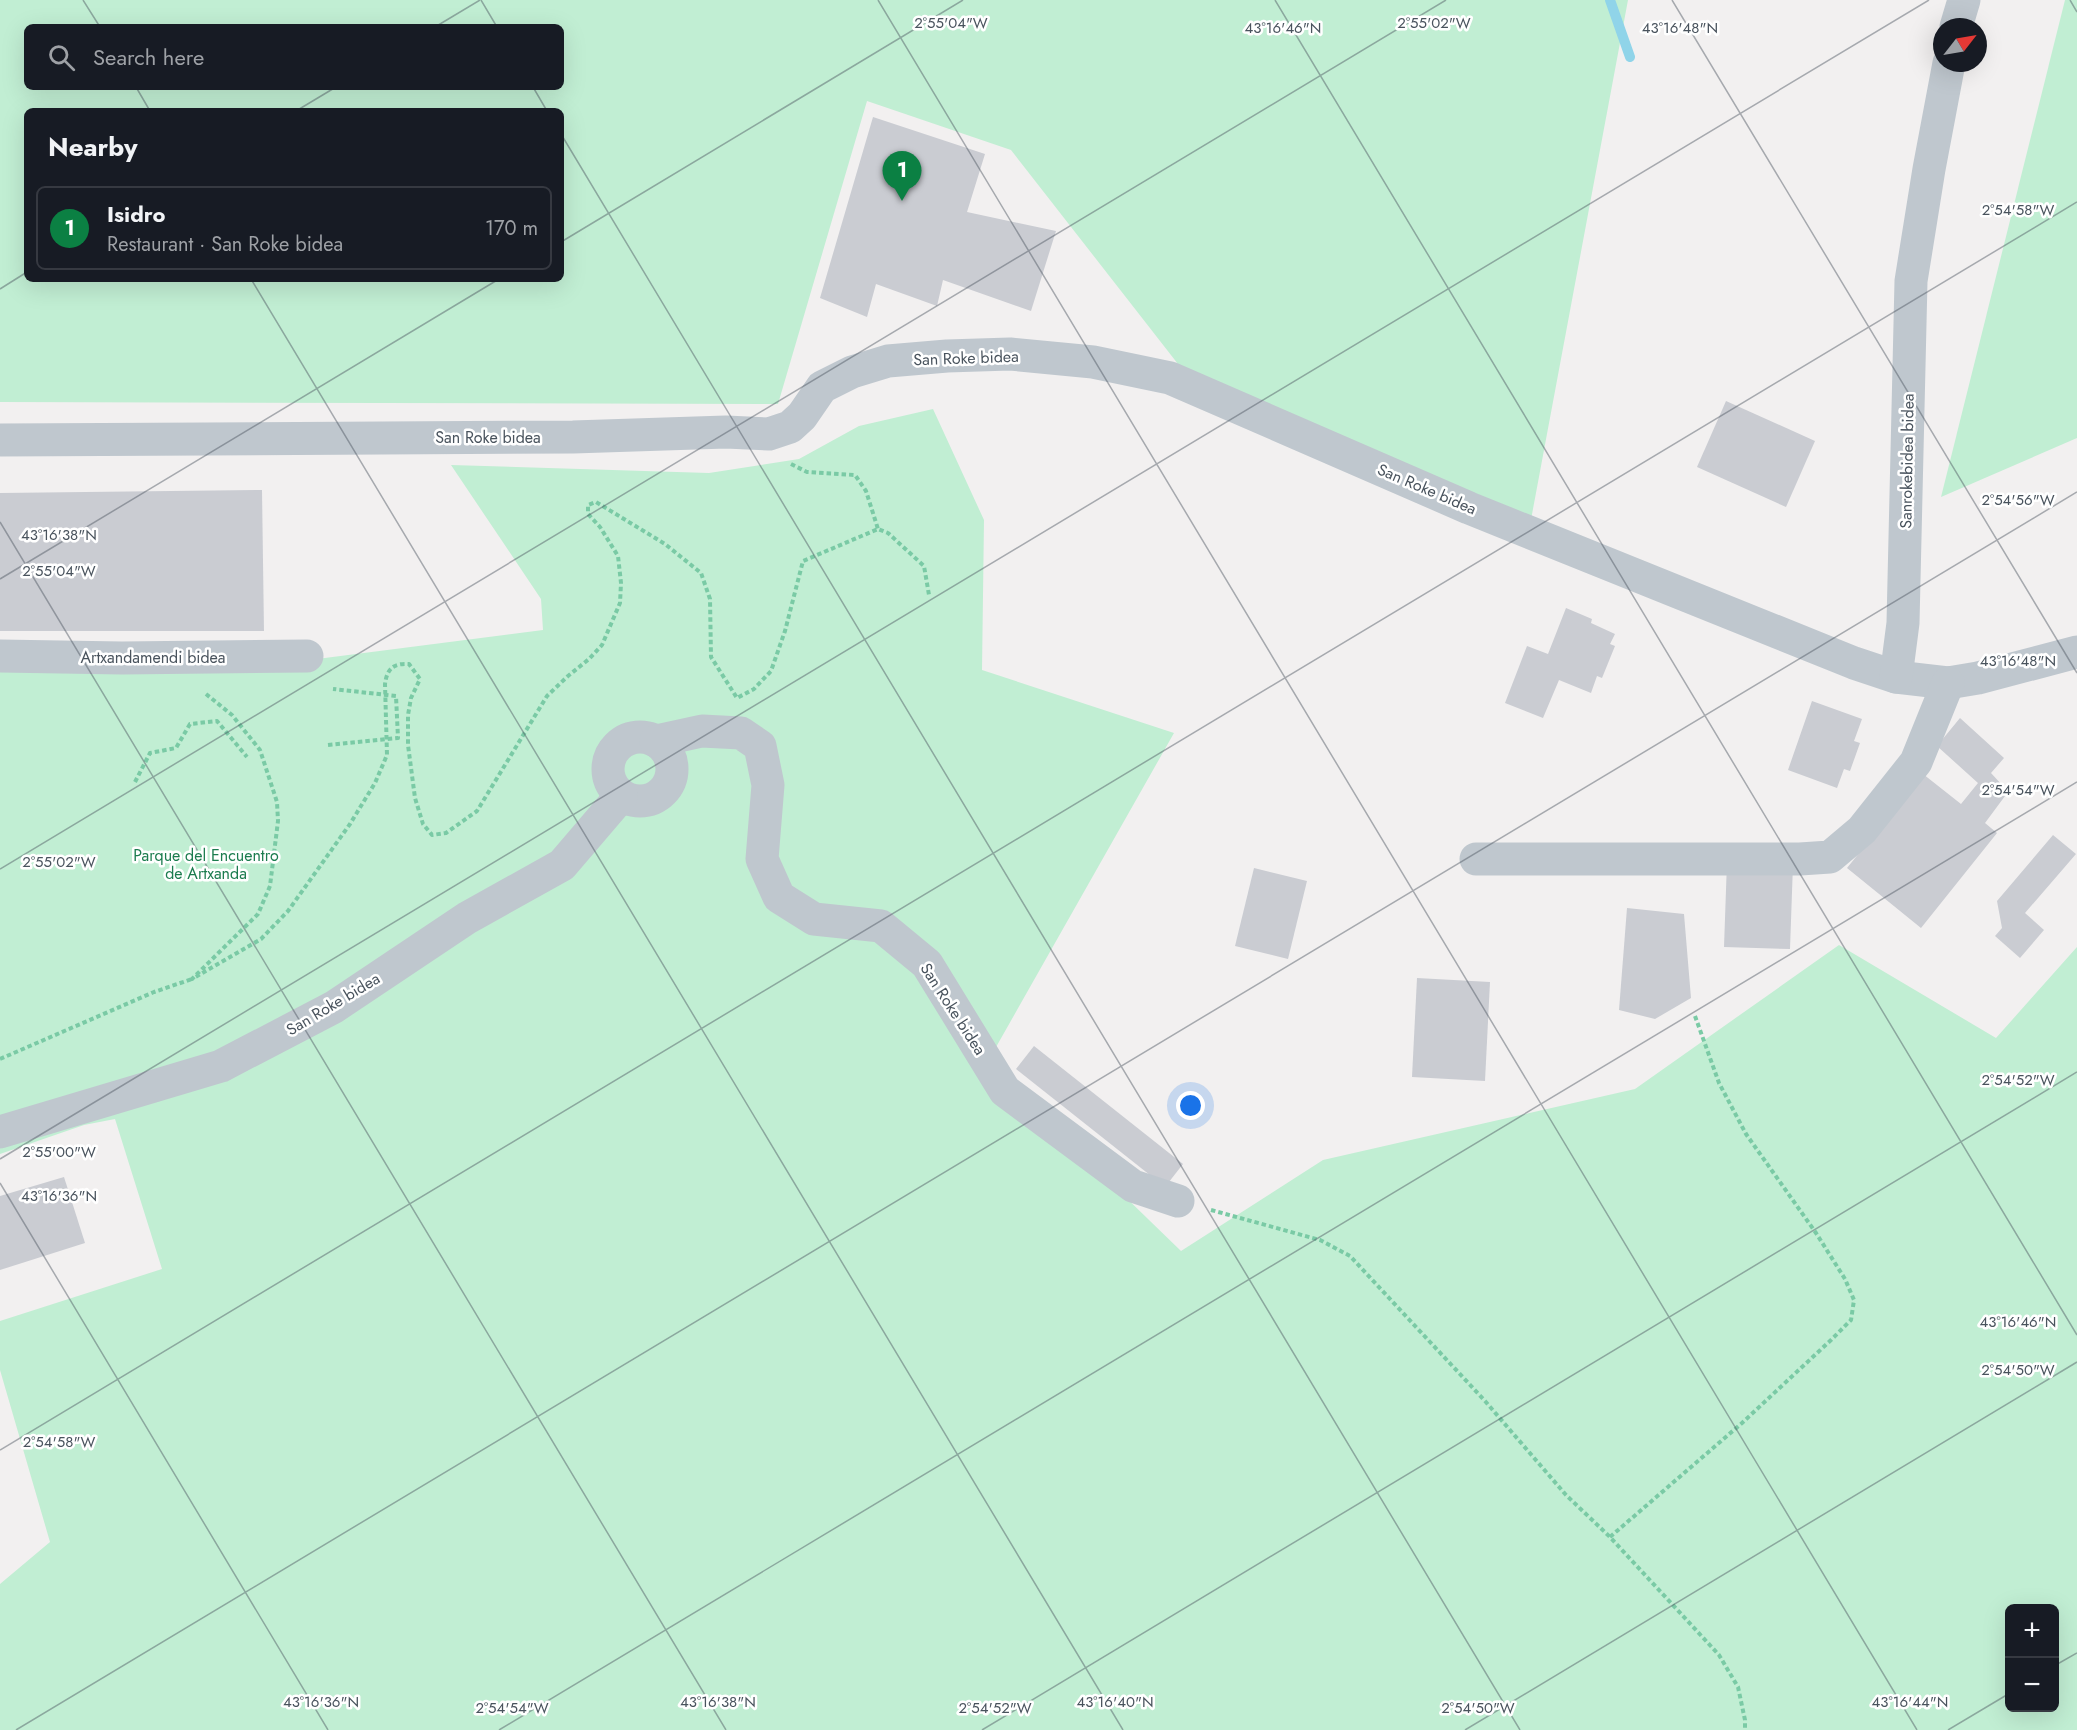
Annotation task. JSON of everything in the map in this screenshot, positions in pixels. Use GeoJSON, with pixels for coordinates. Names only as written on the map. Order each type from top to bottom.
{"type":"FeatureCollection","features":[{"type":"Feature","properties":{"kind":"street"},"geometry":{"type":"LineString","coordinates":[[1959,18],[1964,0]]}},
{"type":"Feature","properties":{"kind":"street","name":"Sanrokebidea bidea"},"geometry":{"type":"LineString","coordinates":[[1896,677],[1903,622],[1911,281],[1947,72]]}},
{"type":"Feature","properties":{"kind":"street","name":"San Roke bidea"},"geometry":{"type":"LineString","coordinates":[[0,440],[573,437],[726,432],[769,434],[790,427],[802,416],[822,387],[852,372],[888,361],[1010,354],[1093,362],[1170,378],[1469,508],[1854,663],[1896,677]]}},
{"type":"Feature","properties":{"kind":"street"},"geometry":{"type":"LineString","coordinates":[[1896,677],[1948,683],[1978,678],[2077,652]]}},
{"type":"Feature","properties":{"kind":"street","name":"Artxandamendi bidea"},"geometry":{"type":"LineString","coordinates":[[0,656],[307,656]]}},
{"type":"Feature","properties":{"kind":"street"},"geometry":{"type":"LineString","coordinates":[[1476,859],[1800,859],[1830,857],[1862,830],[1916,762],[1948,683]]}},
{"type":"Feature","properties":{"kind":"street","name":"San Roke bidea"},"geometry":{"type":"LineString","coordinates":[[0,1132],[221,1066],[334,1007],[467,918],[562,865],[621,796],[613,788],[608,778],[607,768],[609,757],[623,741],[633,737],[644,737],[656,741],[702,731],[741,733],[760,746],[768,785],[762,859],[779,897],[814,919],[881,926],[927,964],[1005,1091],[1132,1186],[1178,1201]]}},
{"type":"Feature","properties":{"kind":"street"},"geometry":{"type":"LineString","coordinates":[[621,796],[640,802],[651,800],[667,787],[672,767],[670,757],[656,741]]}},
{"type":"Feature","properties":{"kind":"path"},"geometry":{"type":"LineString","coordinates":[[769,434],[785,460],[807,472],[855,475],[866,491],[878,529]]}},
{"type":"Feature","properties":{"kind":"path"},"geometry":{"type":"LineString","coordinates":[[0,1059],[154,992],[192,979],[261,939],[288,911],[350,824],[375,783],[387,755],[385,684],[386,674],[392,666],[400,663],[409,664],[420,679],[411,698],[408,715],[408,745],[415,798],[423,824],[432,835],[446,833],[477,811],[547,696],[602,645],[620,603],[621,583],[618,556],[588,514],[588,505],[596,502],[638,526],[701,573],[710,599],[711,657],[737,699],[754,689],[771,671],[785,631],[803,561],[878,529],[888,533],[924,566],[929,595]]}},
{"type":"Feature","properties":{"kind":"path"},"geometry":{"type":"LineString","coordinates":[[169,657],[192,684],[232,715],[260,750],[277,802],[278,822],[270,886],[258,914],[192,979]]}},
{"type":"Feature","properties":{"kind":"path"},"geometry":{"type":"LineString","coordinates":[[328,745],[398,738],[396,696],[333,689]]}},
{"type":"Feature","properties":{"kind":"path"},"geometry":{"type":"LineString","coordinates":[[135,782],[150,753],[176,748],[190,724],[217,721],[248,757]]}},
{"type":"Feature","properties":{"kind":"path"},"geometry":{"type":"LineString","coordinates":[[1610,1537],[1743,1423],[1851,1320],[1854,1300],[1845,1279],[1816,1233],[1746,1134],[1719,1083],[1695,1016]]}},
{"type":"Feature","properties":{"kind":"path"},"geometry":{"type":"LineString","coordinates":[[1178,1201],[1320,1240],[1350,1256],[1485,1401],[1566,1495],[1610,1537],[1719,1655],[1738,1687],[1745,1730]]}},
{"type":"Feature","properties":{"kind":"green space"},"geometry":{"type":"Polygon","coordinates":[[[0,0],[1628,0],[1530,525],[1185,373],[1011,150],[867,101],[778,404],[0,402],[0,0]]]}},
{"type":"Feature","properties":{"kind":"green space"},"geometry":{"type":"Polygon","coordinates":[[[2065,0],[2077,0],[2077,438],[1941,497],[2065,0]]]}},
{"type":"Feature","properties":{"kind":"green space","name":"Parque del Encuentro de Artxanda"},"geometry":{"type":"Polygon","coordinates":[[[933,409],[984,520],[982,670],[1174,733],[987,1063],[1181,1251],[1323,1160],[1635,1089],[1839,945],[1996,1038],[2077,947],[2077,1730],[0,1730],[0,1584],[50,1542],[0,1370],[0,1321],[162,1269],[115,1119],[84,1125],[0,1154],[0,660],[317,659],[543,630],[541,599],[451,465],[709,473],[799,459],[859,426],[933,409]]]}},
{"type":"Feature","properties":{"kind":"building"},"geometry":{"type":"Polygon","coordinates":[[[873,117],[985,154],[967,212],[1056,231],[1031,311],[943,280],[937,306],[876,284],[867,317],[820,298],[873,117]]]}},
{"type":"Feature","properties":{"kind":"building"},"geometry":{"type":"Polygon","coordinates":[[[1726,401],[1815,441],[1786,507],[1697,467],[1726,401]]]}},
{"type":"Feature","properties":{"kind":"building"},"geometry":{"type":"Polygon","coordinates":[[[262,490],[264,631],[0,631],[0,493],[262,490]]]}},
{"type":"Feature","properties":{"kind":"building"},"geometry":{"type":"Polygon","coordinates":[[[1566,608],[1592,619],[1591,623],[1615,634],[1610,644],[1615,646],[1602,678],[1597,676],[1591,693],[1559,680],[1543,718],[1505,703],[1527,646],[1548,654],[1566,608]]]}},
{"type":"Feature","properties":{"kind":"building"},"geometry":{"type":"Polygon","coordinates":[[[1812,701],[1862,719],[1854,741],[1860,743],[1850,771],[1844,769],[1837,788],[1788,770],[1812,701]]]}},
{"type":"Feature","properties":{"kind":"building"},"geometry":{"type":"Polygon","coordinates":[[[1960,718],[2004,758],[1991,773],[2002,785],[1998,790],[2005,796],[1985,823],[1997,833],[1921,928],[1847,868],[1923,774],[1961,804],[1978,783],[1937,746],[1960,718]]]}},
{"type":"Feature","properties":{"kind":"building"},"geometry":{"type":"Polygon","coordinates":[[[2053,835],[2076,854],[2025,913],[2044,930],[2020,958],[1995,936],[2002,928],[1997,901],[2053,835]]]}},
{"type":"Feature","properties":{"kind":"building"},"geometry":{"type":"Polygon","coordinates":[[[1727,861],[1793,864],[1790,949],[1724,947],[1727,861]]]}},
{"type":"Feature","properties":{"kind":"building"},"geometry":{"type":"Polygon","coordinates":[[[1254,868],[1307,881],[1288,959],[1235,946],[1254,868]]]}},
{"type":"Feature","properties":{"kind":"building"},"geometry":{"type":"Polygon","coordinates":[[[1627,908],[1684,914],[1691,998],[1655,1019],[1619,1010],[1627,908]]]}},
{"type":"Feature","properties":{"kind":"building"},"geometry":{"type":"Polygon","coordinates":[[[1417,978],[1490,982],[1485,1081],[1412,1077],[1417,978]]]}},
{"type":"Feature","properties":{"kind":"building"},"geometry":{"type":"Polygon","coordinates":[[[1034,1046],[1183,1164],[1165,1187],[1016,1069],[1034,1046]]]}},
{"type":"Feature","properties":{"kind":"building"},"geometry":{"type":"Polygon","coordinates":[[[64,1177],[85,1243],[0,1270],[0,1196],[64,1177]]]}},
{"type":"Feature","properties":{"kind":"waterway"},"geometry":{"type":"LineString","coordinates":[[1610,0],[1630,57]]}},
{"type":"Feature","properties":{"kind":"place","name":"Isidro"},"geometry":{"type":"Point","coordinates":[902,201]}}]}
